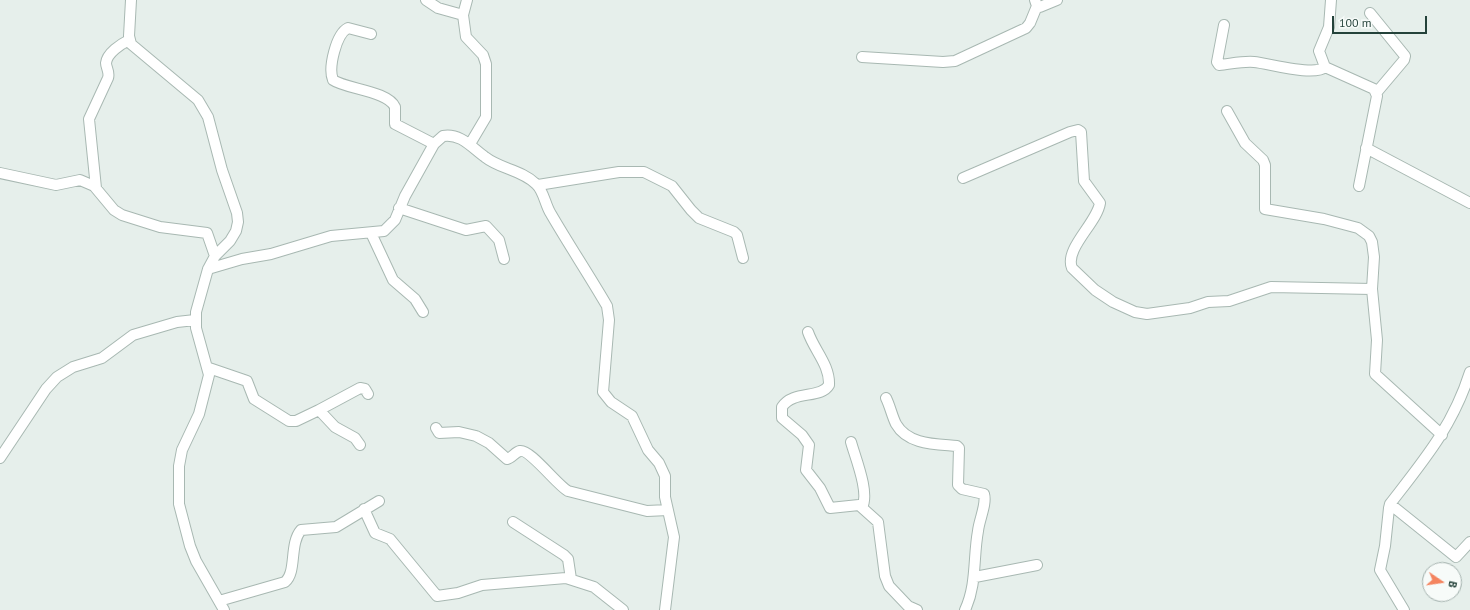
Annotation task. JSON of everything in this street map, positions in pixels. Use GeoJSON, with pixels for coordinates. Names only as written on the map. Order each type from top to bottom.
{"type":"FeatureCollection","features":[{"type":"Feature","properties":{"kind":"street"},"geometry":{"type":"LineString","coordinates":[[131,0],[129,40],[133,47],[195,96],[208,117],[222,170],[237,213],[238,222],[236,231],[230,241],[215,256],[208,270],[195,320],[209,368],[208,382],[199,414],[179,458],[178,496],[193,554],[222,605],[285,582],[291,575],[293,552],[300,532],[305,528],[336,527],[379,501]]}},
{"type":"Feature","properties":{"kind":"street"},"geometry":{"type":"LineString","coordinates":[[426,0],[443,10],[463,15]]}},
{"type":"Feature","properties":{"kind":"street"},"geometry":{"type":"LineString","coordinates":[[467,0],[463,15],[466,36],[483,55],[486,64],[486,117],[470,144]]}},
{"type":"Feature","properties":{"kind":"street"},"geometry":{"type":"LineString","coordinates":[[862,57],[943,62],[955,61],[1026,28],[1030,23],[1036,3],[1044,7],[1057,0]]}},
{"type":"Feature","properties":{"kind":"street"},"geometry":{"type":"LineString","coordinates":[[1330,0],[1329,27],[1319,51],[1325,67],[1374,89],[1377,92]]}},
{"type":"Feature","properties":{"kind":"street"},"geometry":{"type":"LineString","coordinates":[[1359,186],[1377,92],[1404,60],[1405,56],[1370,12]]}},
{"type":"Feature","properties":{"kind":"street"},"geometry":{"type":"LineString","coordinates":[[1224,25],[1217,64],[1251,62],[1284,68],[1314,70],[1325,67]]}},
{"type":"Feature","properties":{"kind":"street"},"geometry":{"type":"LineString","coordinates":[[371,34],[348,28],[343,33],[337,43],[333,58],[333,80],[364,89],[390,101],[395,107],[394,124],[434,144]]}},
{"type":"Feature","properties":{"kind":"street"},"geometry":{"type":"LineString","coordinates":[[96,188],[89,119],[108,78],[109,70],[106,63],[107,59],[116,48],[129,40]]}},
{"type":"Feature","properties":{"kind":"street"},"geometry":{"type":"LineString","coordinates":[[1228,111],[1245,144],[1263,160],[1266,166],[1264,209],[1324,218],[1364,231],[1369,236],[1373,248],[1374,263],[1372,289],[1378,340],[1375,374],[1442,434]]}},
{"type":"Feature","properties":{"kind":"street"},"geometry":{"type":"LineString","coordinates":[[963,178],[1070,132],[1078,130],[1081,132],[1084,181],[1100,203],[1096,216],[1081,237],[1070,258],[1070,264],[1072,268],[1095,290],[1113,302],[1135,312],[1156,314],[1190,308],[1208,302],[1229,301],[1271,287],[1372,289]]}},
{"type":"Feature","properties":{"kind":"street"},"geometry":{"type":"LineString","coordinates":[[208,270],[242,259],[272,254],[331,236],[384,231],[390,227],[434,144],[438,139],[449,135],[470,144],[487,159],[513,170],[538,185],[550,213],[607,306],[609,320],[603,392],[611,402],[632,416],[648,450],[663,470],[665,476],[665,497],[674,544],[665,610]]}},
{"type":"Feature","properties":{"kind":"street"},"geometry":{"type":"LineString","coordinates":[[1366,148],[1470,203]]}},
{"type":"Feature","properties":{"kind":"street"},"geometry":{"type":"LineString","coordinates":[[538,185],[619,172],[644,172],[672,186],[687,206],[699,218],[734,232],[737,235],[743,258]]}},
{"type":"Feature","properties":{"kind":"street"},"geometry":{"type":"LineString","coordinates":[[0,173],[56,184],[80,180],[96,188],[114,210],[122,215],[160,227],[207,233],[215,256]]}},
{"type":"Feature","properties":{"kind":"street"},"geometry":{"type":"LineString","coordinates":[[399,208],[466,230],[486,226],[499,240],[504,259]]}},
{"type":"Feature","properties":{"kind":"street"},"geometry":{"type":"LineString","coordinates":[[371,233],[393,280],[415,299],[423,312]]}},
{"type":"Feature","properties":{"kind":"street"},"geometry":{"type":"LineString","coordinates":[[0,458],[46,389],[57,377],[73,367],[102,358],[133,335],[177,322],[195,320]]}},
{"type":"Feature","properties":{"kind":"street"},"geometry":{"type":"LineString","coordinates":[[808,332],[814,348],[822,358],[829,385],[823,390],[790,398],[782,407],[782,418],[806,440],[809,451],[806,470],[820,488],[830,508],[862,507],[875,518],[880,526],[886,582],[905,603],[917,610]]}},
{"type":"Feature","properties":{"kind":"street"},"geometry":{"type":"LineString","coordinates":[[209,368],[247,381],[254,399],[289,420],[296,421],[360,388],[365,389],[368,394]]}},
{"type":"Feature","properties":{"kind":"street"},"geometry":{"type":"LineString","coordinates":[[1404,610],[1380,570],[1390,504],[1429,455],[1442,434],[1460,400],[1470,372]]}},
{"type":"Feature","properties":{"kind":"street"},"geometry":{"type":"LineString","coordinates":[[886,398],[897,425],[908,436],[925,442],[956,446],[959,448],[958,485],[962,489],[984,494],[976,539],[975,576],[972,591],[965,610]]}},
{"type":"Feature","properties":{"kind":"street"},"geometry":{"type":"LineString","coordinates":[[319,410],[335,427],[355,438],[360,445]]}},
{"type":"Feature","properties":{"kind":"street"},"geometry":{"type":"LineString","coordinates":[[436,428],[439,433],[459,432],[483,439],[507,459],[520,451],[525,452],[545,469],[556,483],[568,490],[647,511],[668,510]]}},
{"type":"Feature","properties":{"kind":"street"},"geometry":{"type":"LineString","coordinates":[[851,442],[862,480],[864,501],[862,507]]}},
{"type":"Feature","properties":{"kind":"street"},"geometry":{"type":"LineString","coordinates":[[1390,504],[1456,557],[1470,542]]}},
{"type":"Feature","properties":{"kind":"street"},"geometry":{"type":"LineString","coordinates":[[364,509],[375,532],[390,539],[436,596],[458,593],[482,585],[571,579],[594,587],[623,610]]}},
{"type":"Feature","properties":{"kind":"street"},"geometry":{"type":"LineString","coordinates":[[513,522],[564,555],[568,559],[571,579]]}},
{"type":"Feature","properties":{"kind":"street"},"geometry":{"type":"LineString","coordinates":[[975,576],[1037,565]]}}]}
